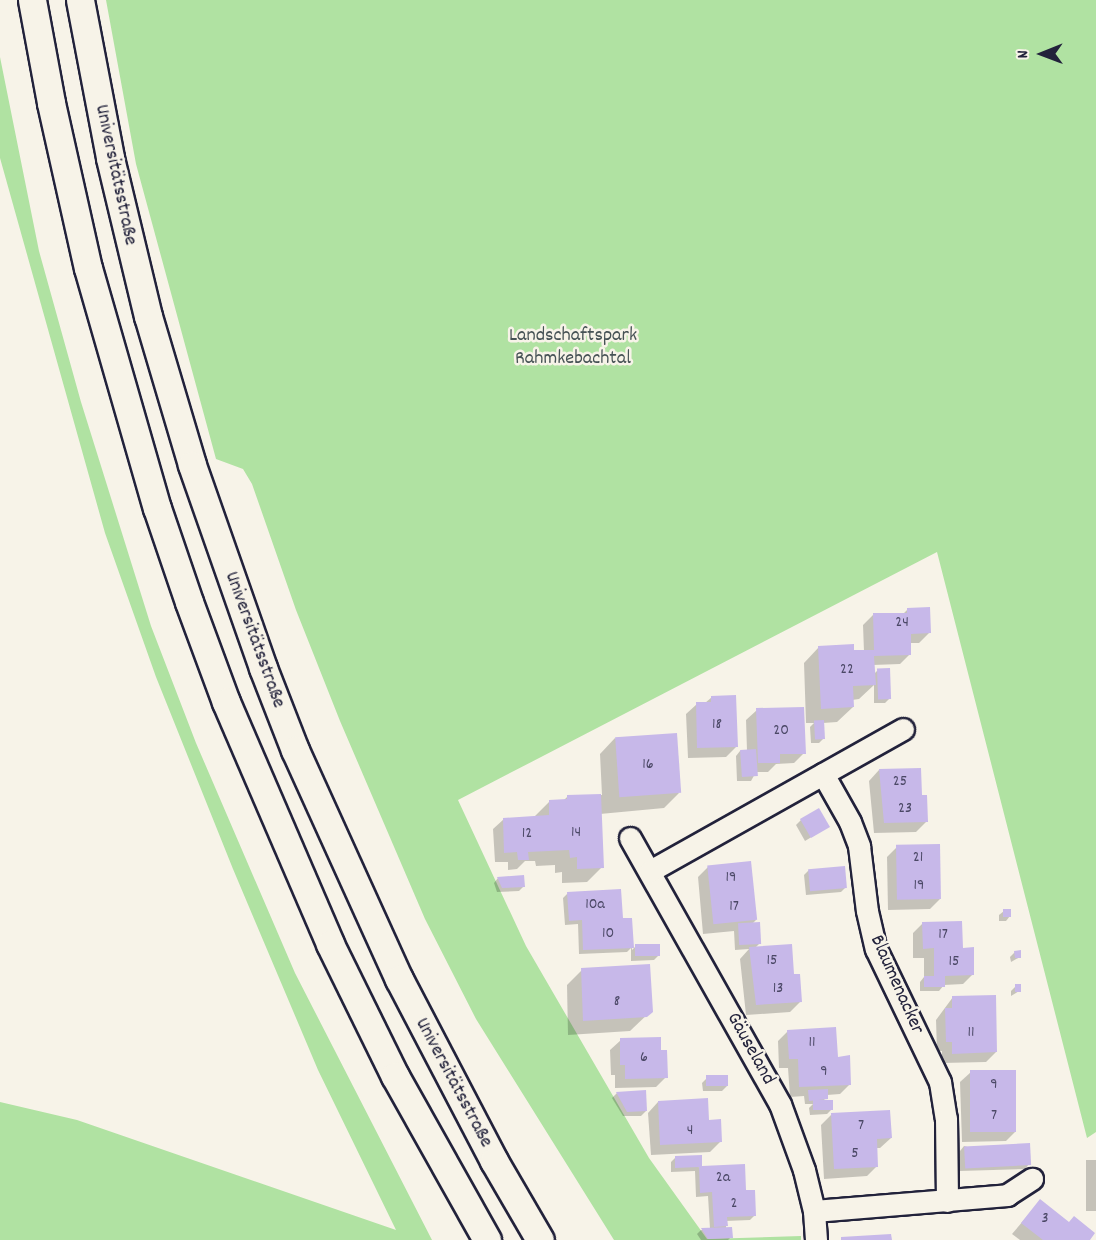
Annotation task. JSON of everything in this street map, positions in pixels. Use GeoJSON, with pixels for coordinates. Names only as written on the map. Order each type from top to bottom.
{"type":"FeatureCollection","features":[{"type":"Feature","properties":{"kind":"street"},"geometry":{"type":"LineString","coordinates":[[32,0],[51,103],[88,268],[157,508],[189,602],[226,702],[330,944],[395,1076],[487,1240]]}},
{"type":"Feature","properties":{"kind":"street","name":"Universitätsstraße"},"geometry":{"type":"LineString","coordinates":[[80,0],[110,158],[148,316],[192,465],[263,668],[300,761],[399,979],[494,1161],[540,1240]]}},
{"type":"Feature","properties":{"kind":"street"},"geometry":{"type":"LineString","coordinates":[[650,871],[903,729]]}},
{"type":"Feature","properties":{"kind":"street","name":"Blaumenacker"},"geometry":{"type":"LineString","coordinates":[[823,774],[850,822],[859,846],[868,920],[876,949],[940,1082],[946,1118],[947,1201]]}},
{"type":"Feature","properties":{"kind":"street","name":"Gäuseland"},"geometry":{"type":"LineString","coordinates":[[630,838],[780,1104],[804,1170],[814,1211],[816,1240]]}},
{"type":"Feature","properties":{"kind":"street"},"geometry":{"type":"LineString","coordinates":[[814,1211],[1007,1196],[1032,1179]]}},
{"type":"Feature","properties":{"kind":"green space","name":"Landschaftspark Rahmkebachtal"},"geometry":{"type":"Polygon","coordinates":[[[106,0],[1096,0],[1096,1132],[1087,1138],[937,552],[458,800],[526,946],[649,1158],[707,1239],[801,1236],[801,1240],[614,1240],[476,1019],[425,919],[340,721],[296,610],[252,484],[243,469],[216,459],[136,164],[106,0]]]}},
{"type":"Feature","properties":{"kind":"green space"},"geometry":{"type":"Polygon","coordinates":[[[0,57],[39,251],[81,402],[151,626],[196,743],[295,973],[432,1240],[0,1240],[0,1102],[77,1120],[396,1230],[318,1070],[233,869],[156,677],[105,533],[0,158],[0,57]]]}},
{"type":"Feature","properties":{"kind":"building"},"geometry":{"type":"Polygon","coordinates":[[[930,607],[931,633],[911,634],[911,655],[874,656],[876,685],[853,686],[854,707],[821,709],[818,646],[854,644],[854,650],[874,650],[873,613],[907,613],[907,608],[930,607]]]}},
{"type":"Feature","properties":{"kind":"building"},"geometry":{"type":"Polygon","coordinates":[[[877,668],[890,668],[891,699],[878,699],[877,668]]]}},
{"type":"Feature","properties":{"kind":"building"},"geometry":{"type":"Polygon","coordinates":[[[736,695],[738,747],[697,748],[696,702],[711,702],[711,696],[736,695]]]}},
{"type":"Feature","properties":{"kind":"building"},"geometry":{"type":"Polygon","coordinates":[[[804,707],[806,754],[780,754],[780,763],[758,763],[756,708],[804,707]]]}},
{"type":"Feature","properties":{"kind":"building"},"geometry":{"type":"Polygon","coordinates":[[[824,720],[825,739],[815,739],[814,721],[824,720]]]}},
{"type":"Feature","properties":{"kind":"building"},"geometry":{"type":"Polygon","coordinates":[[[677,733],[681,793],[619,797],[615,737],[677,733]]]}},
{"type":"Feature","properties":{"kind":"building"},"geometry":{"type":"Polygon","coordinates":[[[756,749],[758,776],[742,777],[740,750],[756,749]]]}},
{"type":"Feature","properties":{"kind":"building"},"geometry":{"type":"Polygon","coordinates":[[[921,768],[922,795],[927,795],[928,822],[884,823],[879,769],[921,768]]]}},
{"type":"Feature","properties":{"kind":"building"},"geometry":{"type":"Polygon","coordinates":[[[601,794],[604,868],[577,869],[577,857],[570,858],[569,850],[528,852],[529,860],[518,860],[517,852],[504,853],[503,818],[549,815],[549,800],[567,799],[567,795],[601,794]]]}},
{"type":"Feature","properties":{"kind":"building"},"geometry":{"type":"Polygon","coordinates":[[[819,808],[830,827],[811,838],[800,819],[819,808]]]}},
{"type":"Feature","properties":{"kind":"building"},"geometry":{"type":"Polygon","coordinates":[[[940,844],[941,899],[897,900],[896,845],[940,844]]]}},
{"type":"Feature","properties":{"kind":"building"},"geometry":{"type":"Polygon","coordinates":[[[751,861],[757,920],[713,924],[707,866],[751,861]]]}},
{"type":"Feature","properties":{"kind":"building"},"geometry":{"type":"Polygon","coordinates":[[[845,866],[847,888],[810,891],[808,869],[845,866]]]}},
{"type":"Feature","properties":{"kind":"building"},"geometry":{"type":"Polygon","coordinates":[[[524,875],[525,887],[502,888],[497,877],[524,875]]]}},
{"type":"Feature","properties":{"kind":"building"},"geometry":{"type":"Polygon","coordinates":[[[621,889],[623,918],[632,918],[634,948],[583,950],[582,920],[569,921],[567,892],[621,889]]]}},
{"type":"Feature","properties":{"kind":"building"},"geometry":{"type":"Polygon","coordinates":[[[1003,909],[1011,909],[1011,917],[1003,917],[1003,909]]]}},
{"type":"Feature","properties":{"kind":"building"},"geometry":{"type":"Polygon","coordinates":[[[962,921],[963,948],[974,947],[974,975],[945,976],[945,987],[924,987],[924,976],[934,976],[934,948],[923,949],[922,922],[962,921]]]}},
{"type":"Feature","properties":{"kind":"building"},"geometry":{"type":"Polygon","coordinates":[[[760,922],[761,944],[739,945],[738,923],[760,922]]]}},
{"type":"Feature","properties":{"kind":"building"},"geometry":{"type":"Polygon","coordinates":[[[635,944],[660,944],[660,956],[635,956],[635,944]]]}},
{"type":"Feature","properties":{"kind":"building"},"geometry":{"type":"Polygon","coordinates":[[[792,944],[794,974],[800,974],[802,1002],[756,1005],[749,947],[792,944]]]}},
{"type":"Feature","properties":{"kind":"building"},"geometry":{"type":"Polygon","coordinates":[[[1021,950],[1021,958],[1015,958],[1014,951],[1021,950]]]}},
{"type":"Feature","properties":{"kind":"building"},"geometry":{"type":"Polygon","coordinates":[[[650,964],[653,1012],[647,1017],[583,1021],[581,968],[650,964]]]}},
{"type":"Feature","properties":{"kind":"building"},"geometry":{"type":"Polygon","coordinates":[[[1015,984],[1021,984],[1021,992],[1015,992],[1015,984]]]}},
{"type":"Feature","properties":{"kind":"building"},"geometry":{"type":"Polygon","coordinates":[[[996,995],[997,1052],[952,1054],[952,1042],[946,1042],[945,1008],[952,1008],[952,996],[996,995]]]}},
{"type":"Feature","properties":{"kind":"building"},"geometry":{"type":"Polygon","coordinates":[[[836,1027],[838,1057],[850,1055],[851,1085],[799,1087],[798,1059],[789,1059],[787,1030],[836,1027]]]}},
{"type":"Feature","properties":{"kind":"building"},"geometry":{"type":"Polygon","coordinates":[[[661,1037],[661,1050],[667,1050],[668,1078],[625,1079],[625,1065],[620,1065],[620,1038],[661,1037]]]}},
{"type":"Feature","properties":{"kind":"building"},"geometry":{"type":"Polygon","coordinates":[[[970,1070],[1016,1070],[1016,1132],[970,1132],[970,1070]]]}},
{"type":"Feature","properties":{"kind":"building"},"geometry":{"type":"Polygon","coordinates":[[[706,1075],[728,1075],[728,1086],[706,1086],[706,1075]]]}},
{"type":"Feature","properties":{"kind":"building"},"geometry":{"type":"Polygon","coordinates":[[[828,1089],[828,1099],[809,1101],[808,1090],[828,1089]]]}},
{"type":"Feature","properties":{"kind":"building"},"geometry":{"type":"Polygon","coordinates":[[[646,1090],[647,1111],[627,1112],[616,1092],[646,1090]]]}},
{"type":"Feature","properties":{"kind":"building"},"geometry":{"type":"Polygon","coordinates":[[[708,1098],[709,1120],[721,1119],[722,1142],[660,1145],[658,1101],[708,1098]]]}},
{"type":"Feature","properties":{"kind":"building"},"geometry":{"type":"Polygon","coordinates":[[[813,1100],[833,1100],[833,1110],[813,1110],[813,1100]]]}},
{"type":"Feature","properties":{"kind":"building"},"geometry":{"type":"Polygon","coordinates":[[[890,1110],[892,1138],[877,1139],[878,1167],[834,1169],[831,1113],[890,1110]]]}},
{"type":"Feature","properties":{"kind":"building"},"geometry":{"type":"Polygon","coordinates":[[[1030,1143],[1031,1165],[965,1168],[964,1146],[1030,1143]]]}},
{"type":"Feature","properties":{"kind":"building"},"geometry":{"type":"Polygon","coordinates":[[[702,1155],[702,1166],[745,1164],[746,1190],[755,1190],[756,1216],[727,1217],[728,1226],[714,1227],[712,1192],[700,1193],[699,1167],[675,1168],[675,1156],[702,1155]]]}},
{"type":"Feature","properties":{"kind":"building"},"geometry":{"type":"Polygon","coordinates":[[[1040,1199],[1069,1222],[1074,1216],[1095,1233],[1090,1240],[1043,1240],[1021,1223],[1040,1199]]]}},
{"type":"Feature","properties":{"kind":"building"},"geometry":{"type":"Polygon","coordinates":[[[732,1227],[733,1238],[708,1239],[701,1228],[732,1227]]]}},
{"type":"Feature","properties":{"kind":"building"},"geometry":{"type":"Polygon","coordinates":[[[891,1234],[892,1240],[841,1240],[841,1237],[891,1234]]]}}]}
